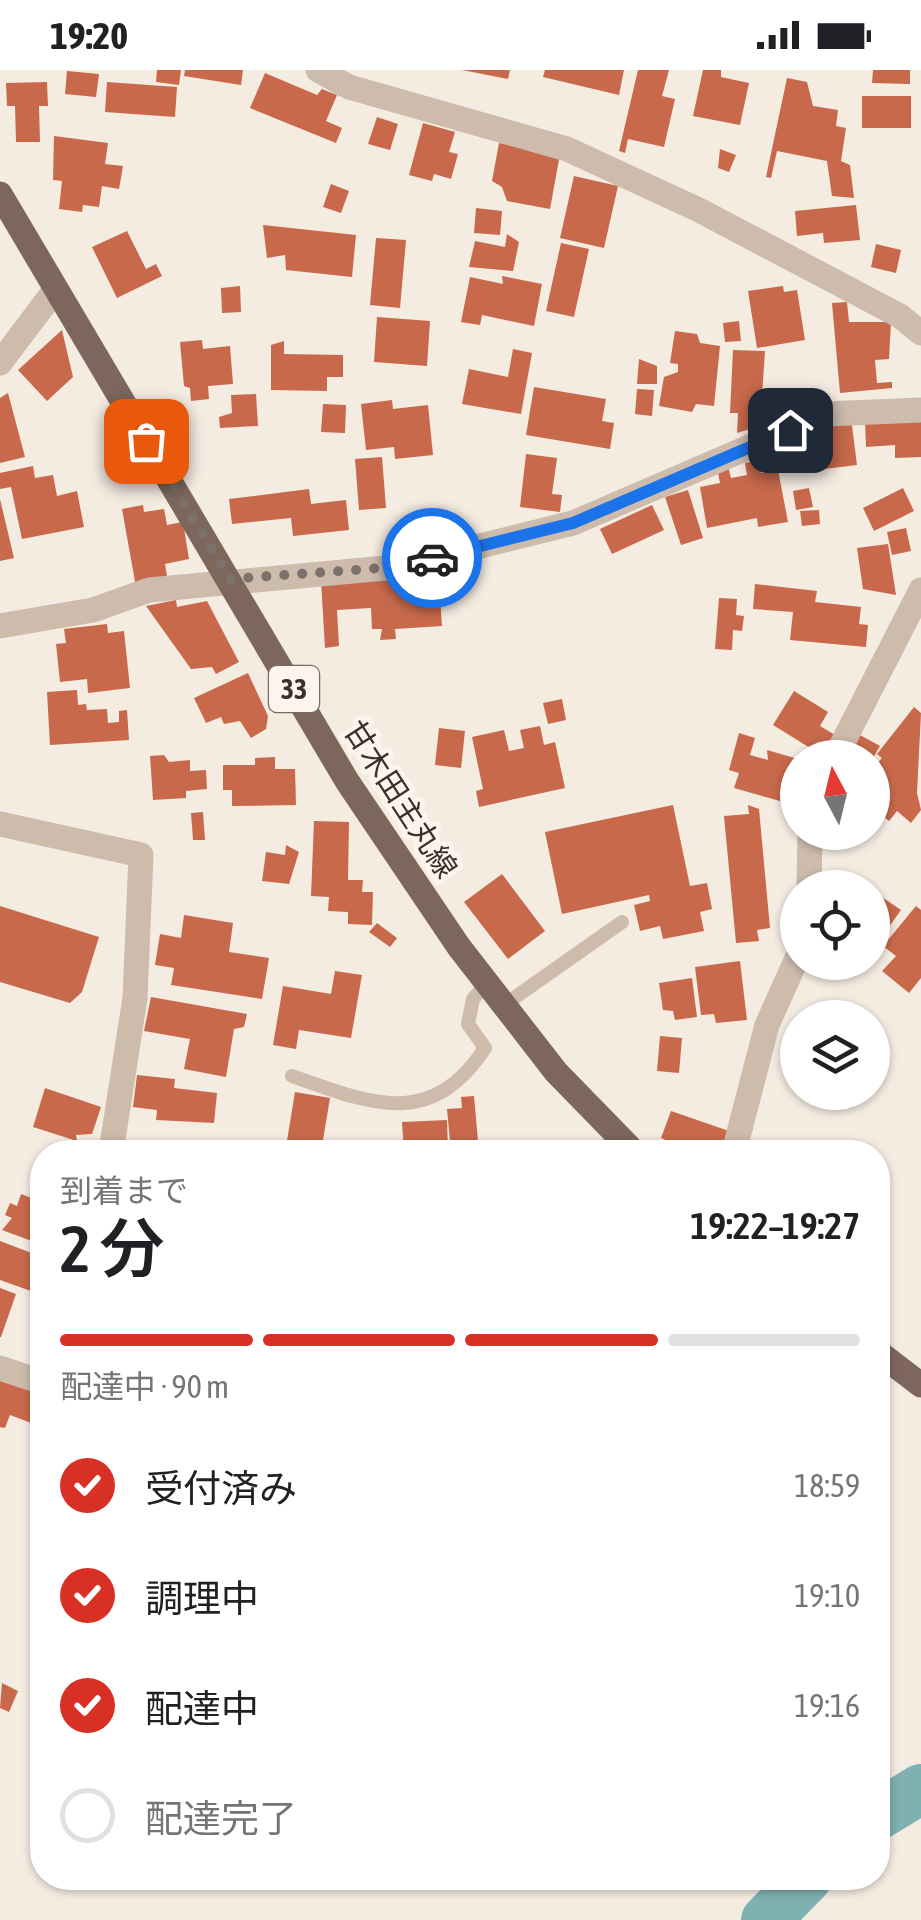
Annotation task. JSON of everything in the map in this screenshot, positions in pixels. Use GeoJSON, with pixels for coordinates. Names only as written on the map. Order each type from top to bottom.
{"type":"FeatureCollection","features":[{"type":"Feature","properties":{"kind":"main road","name":"甘木田主丸線"},"geometry":{"type":"LineString","coordinates":[[0,194],[348,780],[504,1005],[556,1072],[622,1140]]}},
{"type":"Feature","properties":{"kind":"main road"},"geometry":{"type":"LineString","coordinates":[[890,1361],[921,1385]]}},
{"type":"Feature","properties":{"kind":"street"},"geometry":{"type":"LineString","coordinates":[[318,70],[349,87],[567,150],[699,210],[900,316],[921,333]]}},
{"type":"Feature","properties":{"kind":"street"},"geometry":{"type":"LineString","coordinates":[[0,363],[55,290]]}},
{"type":"Feature","properties":{"kind":"street"},"geometry":{"type":"LineString","coordinates":[[0,626],[93,610],[149,590],[230,579],[396,567],[573,523],[826,414],[921,410]]}},
{"type":"Feature","properties":{"kind":"street"},"geometry":{"type":"LineString","coordinates":[[844,740],[921,590]]}},
{"type":"Feature","properties":{"kind":"street"},"geometry":{"type":"LineString","coordinates":[[0,824],[141,854],[135,998],[114,1140]]}},
{"type":"Feature","properties":{"kind":"street"},"geometry":{"type":"LineString","coordinates":[[737,1140],[767,1024],[787,980]]}},
{"type":"Feature","properties":{"kind":"street"},"geometry":{"type":"LineString","coordinates":[[0,1368],[30,1378]]}},
{"type":"Feature","properties":{"kind":"lane"},"geometry":{"type":"LineString","coordinates":[[504,1005],[622,922]]}},
{"type":"Feature","properties":{"kind":"lane"},"geometry":{"type":"LineString","coordinates":[[292,1076],[360,1100],[434,1100],[468,1074],[485,1048],[468,1024],[473,999],[487,982]]}},
{"type":"Feature","properties":{"kind":"building"},"geometry":{"type":"Polygon","coordinates":[[[157,70],[181,70],[179,85],[156,82],[157,70]]]}},
{"type":"Feature","properties":{"kind":"building"},"geometry":{"type":"Polygon","coordinates":[[[185,70],[243,70],[241,85],[184,76],[185,70]]]}},
{"type":"Feature","properties":{"kind":"building"},"geometry":{"type":"Polygon","coordinates":[[[462,70],[510,70],[508,79],[462,70]]]}},
{"type":"Feature","properties":{"kind":"building"},"geometry":{"type":"Polygon","coordinates":[[[545,70],[624,70],[619,95],[543,77],[545,70]]]}},
{"type":"Feature","properties":{"kind":"building"},"geometry":{"type":"Polygon","coordinates":[[[638,70],[669,70],[662,96],[675,99],[664,147],[628,139],[625,153],[619,151],[638,70]]]}},
{"type":"Feature","properties":{"kind":"building"},"geometry":{"type":"Polygon","coordinates":[[[703,70],[721,70],[721,77],[749,83],[740,125],[693,116],[703,70]]]}},
{"type":"Feature","properties":{"kind":"building"},"geometry":{"type":"Polygon","coordinates":[[[873,70],[910,70],[910,84],[872,83],[873,70]]]}},
{"type":"Feature","properties":{"kind":"building"},"geometry":{"type":"Polygon","coordinates":[[[67,71],[99,74],[96,97],[65,94],[67,71]]]}},
{"type":"Feature","properties":{"kind":"building"},"geometry":{"type":"Polygon","coordinates":[[[265,73],[317,95],[322,89],[337,95],[326,121],[342,128],[336,143],[250,108],[265,73]]]}},
{"type":"Feature","properties":{"kind":"building"},"geometry":{"type":"Polygon","coordinates":[[[787,78],[807,82],[813,106],[838,110],[836,126],[846,128],[841,161],[850,165],[854,198],[832,196],[827,161],[777,151],[771,178],[766,177],[787,78]]]}},
{"type":"Feature","properties":{"kind":"building"},"geometry":{"type":"Polygon","coordinates":[[[47,82],[48,106],[39,106],[40,142],[16,142],[15,106],[7,106],[6,83],[47,82]]]}},
{"type":"Feature","properties":{"kind":"building"},"geometry":{"type":"Polygon","coordinates":[[[107,82],[177,87],[175,117],[105,112],[107,82]]]}},
{"type":"Feature","properties":{"kind":"building"},"geometry":{"type":"Polygon","coordinates":[[[862,96],[911,96],[911,128],[862,128],[862,96]]]}},
{"type":"Feature","properties":{"kind":"building"},"geometry":{"type":"Polygon","coordinates":[[[377,117],[398,124],[390,150],[368,144],[377,117]]]}},
{"type":"Feature","properties":{"kind":"building"},"geometry":{"type":"Polygon","coordinates":[[[423,123],[455,132],[449,152],[458,154],[451,179],[434,174],[432,181],[409,175],[423,123]]]}},
{"type":"Feature","properties":{"kind":"building"},"geometry":{"type":"Polygon","coordinates":[[[54,136],[108,143],[105,164],[123,166],[119,189],[102,186],[99,207],[83,205],[82,212],[59,209],[62,181],[53,180],[54,136]]]}},
{"type":"Feature","properties":{"kind":"building"},"geometry":{"type":"Polygon","coordinates":[[[499,143],[560,154],[550,209],[507,201],[502,187],[492,181],[499,143]]]}},
{"type":"Feature","properties":{"kind":"building"},"geometry":{"type":"Polygon","coordinates":[[[720,149],[736,155],[729,172],[718,168],[720,149]]]}},
{"type":"Feature","properties":{"kind":"building"},"geometry":{"type":"Polygon","coordinates":[[[574,176],[618,186],[604,248],[560,238],[574,176]]]}},
{"type":"Feature","properties":{"kind":"building"},"geometry":{"type":"Polygon","coordinates":[[[331,184],[349,191],[341,213],[323,207],[331,184]]]}},
{"type":"Feature","properties":{"kind":"building"},"geometry":{"type":"Polygon","coordinates":[[[856,205],[860,240],[824,243],[823,233],[797,236],[795,211],[856,205]]]}},
{"type":"Feature","properties":{"kind":"building"},"geometry":{"type":"Polygon","coordinates":[[[476,208],[502,211],[500,235],[474,233],[476,208]]]}},
{"type":"Feature","properties":{"kind":"building"},"geometry":{"type":"Polygon","coordinates":[[[263,225],[356,235],[352,277],[286,270],[285,255],[267,258],[263,225]]]}},
{"type":"Feature","properties":{"kind":"building"},"geometry":{"type":"Polygon","coordinates":[[[127,231],[146,269],[156,264],[162,276],[117,298],[92,247],[127,231]]]}},
{"type":"Feature","properties":{"kind":"building"},"geometry":{"type":"Polygon","coordinates":[[[507,234],[519,242],[513,271],[469,267],[475,241],[505,247],[507,234]]]}},
{"type":"Feature","properties":{"kind":"building"},"geometry":{"type":"Polygon","coordinates":[[[376,238],[406,240],[400,308],[370,305],[376,238]]]}},
{"type":"Feature","properties":{"kind":"building"},"geometry":{"type":"Polygon","coordinates":[[[561,243],[589,249],[574,317],[546,311],[561,243]]]}},
{"type":"Feature","properties":{"kind":"building"},"geometry":{"type":"Polygon","coordinates":[[[876,244],[901,250],[896,273],[871,267],[876,244]]]}},
{"type":"Feature","properties":{"kind":"building"},"geometry":{"type":"Polygon","coordinates":[[[502,276],[542,284],[534,326],[482,315],[480,325],[461,322],[470,277],[503,284],[502,276]]]}},
{"type":"Feature","properties":{"kind":"building"},"geometry":{"type":"Polygon","coordinates":[[[240,286],[241,312],[222,313],[221,288],[240,286]]]}},
{"type":"Feature","properties":{"kind":"building"},"geometry":{"type":"Polygon","coordinates":[[[783,286],[784,292],[797,290],[805,340],[757,348],[748,291],[783,286]]]}},
{"type":"Feature","properties":{"kind":"building"},"geometry":{"type":"Polygon","coordinates":[[[847,302],[849,322],[891,322],[889,359],[875,360],[877,383],[892,382],[892,388],[840,393],[832,303],[847,302]]]}},
{"type":"Feature","properties":{"kind":"building"},"geometry":{"type":"Polygon","coordinates":[[[377,317],[430,321],[427,366],[374,362],[377,317]]]}},
{"type":"Feature","properties":{"kind":"building"},"geometry":{"type":"Polygon","coordinates":[[[739,321],[741,341],[725,342],[723,323],[739,321]]]}},
{"type":"Feature","properties":{"kind":"building"},"geometry":{"type":"Polygon","coordinates":[[[62,330],[73,377],[47,401],[18,370],[62,330]]]}},
{"type":"Feature","properties":{"kind":"building"},"geometry":{"type":"Polygon","coordinates":[[[675,331],[697,334],[700,343],[720,346],[714,406],[696,404],[692,412],[659,406],[664,377],[678,372],[678,364],[670,363],[675,331]]]}},
{"type":"Feature","properties":{"kind":"building"},"geometry":{"type":"Polygon","coordinates":[[[202,340],[203,349],[230,346],[233,384],[208,386],[209,399],[191,401],[190,388],[184,386],[180,342],[202,340]]]}},
{"type":"Feature","properties":{"kind":"building"},"geometry":{"type":"Polygon","coordinates":[[[284,341],[284,354],[343,355],[343,377],[327,377],[327,391],[271,390],[271,345],[284,341]]]}},
{"type":"Feature","properties":{"kind":"building"},"geometry":{"type":"Polygon","coordinates":[[[513,349],[532,353],[521,414],[462,404],[469,369],[508,377],[513,349]]]}},
{"type":"Feature","properties":{"kind":"building"},"geometry":{"type":"Polygon","coordinates":[[[733,350],[765,351],[760,426],[737,433],[738,413],[730,413],[733,350]]]}},
{"type":"Feature","properties":{"kind":"building"},"geometry":{"type":"Polygon","coordinates":[[[639,359],[657,366],[657,384],[637,384],[639,359]]]}},
{"type":"Feature","properties":{"kind":"building"},"geometry":{"type":"Polygon","coordinates":[[[534,387],[606,399],[602,421],[614,423],[610,449],[526,435],[534,387]]]}},
{"type":"Feature","properties":{"kind":"building"},"geometry":{"type":"Polygon","coordinates":[[[637,389],[654,390],[652,416],[635,414],[637,389]]]}},
{"type":"Feature","properties":{"kind":"building"},"geometry":{"type":"Polygon","coordinates":[[[8,393],[25,457],[0,463],[0,398],[8,393]]]}},
{"type":"Feature","properties":{"kind":"building"},"geometry":{"type":"Polygon","coordinates":[[[256,394],[258,426],[220,428],[219,417],[232,413],[231,395],[256,394]]]}},
{"type":"Feature","properties":{"kind":"building"},"geometry":{"type":"Polygon","coordinates":[[[392,400],[393,409],[428,405],[433,455],[395,459],[394,447],[366,450],[361,404],[392,400]]]}},
{"type":"Feature","properties":{"kind":"building"},"geometry":{"type":"Polygon","coordinates":[[[323,404],[346,405],[345,433],[321,432],[323,404]]]}},
{"type":"Feature","properties":{"kind":"building"},"geometry":{"type":"Polygon","coordinates":[[[921,416],[921,457],[895,458],[895,445],[866,447],[865,420],[921,416]]]}},
{"type":"Feature","properties":{"kind":"building"},"geometry":{"type":"Polygon","coordinates":[[[851,418],[857,465],[792,473],[788,440],[827,436],[825,422],[851,418]]]}},
{"type":"Feature","properties":{"kind":"building"},"geometry":{"type":"Polygon","coordinates":[[[526,454],[557,458],[552,494],[562,495],[560,512],[520,507],[526,454]]]}},
{"type":"Feature","properties":{"kind":"building"},"geometry":{"type":"Polygon","coordinates":[[[382,457],[386,508],[359,510],[355,459],[382,457]]]}},
{"type":"Feature","properties":{"kind":"building"},"geometry":{"type":"Polygon","coordinates":[[[759,460],[761,473],[778,470],[788,522],[758,527],[757,518],[707,528],[700,487],[720,483],[717,468],[728,466],[731,478],[747,475],[745,463],[759,460]]]}},
{"type":"Feature","properties":{"kind":"building"},"geometry":{"type":"Polygon","coordinates":[[[33,466],[35,478],[53,475],[57,496],[77,491],[84,527],[22,539],[11,487],[0,489],[0,473],[33,466]]]}},
{"type":"Feature","properties":{"kind":"building"},"geometry":{"type":"Polygon","coordinates":[[[809,488],[813,507],[796,510],[793,491],[809,488]]]}},
{"type":"Feature","properties":{"kind":"building"},"geometry":{"type":"Polygon","coordinates":[[[903,488],[914,511],[874,531],[863,508],[903,488]]]}},
{"type":"Feature","properties":{"kind":"building"},"geometry":{"type":"Polygon","coordinates":[[[309,489],[311,504],[346,500],[349,530],[293,536],[291,518],[232,524],[229,499],[309,489]]]}},
{"type":"Feature","properties":{"kind":"building"},"geometry":{"type":"Polygon","coordinates":[[[688,490],[703,538],[681,545],[665,497],[688,490]]]}},
{"type":"Feature","properties":{"kind":"building"},"geometry":{"type":"Polygon","coordinates":[[[0,499],[14,558],[0,561],[0,499]]]}},
{"type":"Feature","properties":{"kind":"building"},"geometry":{"type":"Polygon","coordinates":[[[143,505],[144,512],[164,509],[167,525],[183,522],[189,559],[165,564],[168,582],[136,587],[122,509],[143,505]]]}},
{"type":"Feature","properties":{"kind":"building"},"geometry":{"type":"Polygon","coordinates":[[[652,505],[664,530],[612,554],[600,529],[652,505]]]}},
{"type":"Feature","properties":{"kind":"building"},"geometry":{"type":"Polygon","coordinates":[[[819,510],[820,524],[802,526],[800,511],[819,510]]]}},
{"type":"Feature","properties":{"kind":"building"},"geometry":{"type":"Polygon","coordinates":[[[906,528],[911,551],[892,555],[887,532],[906,528]]]}},
{"type":"Feature","properties":{"kind":"building"},"geometry":{"type":"Polygon","coordinates":[[[888,544],[896,595],[863,589],[857,548],[888,544]]]}},
{"type":"Feature","properties":{"kind":"building"},"geometry":{"type":"Polygon","coordinates":[[[405,575],[406,585],[439,583],[442,626],[395,629],[396,639],[380,640],[382,629],[372,629],[371,608],[337,610],[339,646],[325,648],[321,581],[405,575]]]}},
{"type":"Feature","properties":{"kind":"building"},"geometry":{"type":"Polygon","coordinates":[[[755,584],[817,591],[815,602],[861,607],[859,624],[868,625],[866,647],[790,640],[793,612],[753,609],[755,584]]]}},
{"type":"Feature","properties":{"kind":"building"},"geometry":{"type":"Polygon","coordinates":[[[719,598],[737,599],[736,615],[744,616],[742,631],[733,630],[732,650],[715,649],[719,598]]]}},
{"type":"Feature","properties":{"kind":"building"},"geometry":{"type":"Polygon","coordinates":[[[176,600],[177,607],[207,601],[239,662],[216,674],[212,667],[191,669],[146,606],[176,600]]]}},
{"type":"Feature","properties":{"kind":"building"},"geometry":{"type":"Polygon","coordinates":[[[107,624],[108,633],[124,631],[130,688],[88,693],[87,679],[60,682],[56,644],[66,643],[64,629],[107,624]]]}},
{"type":"Feature","properties":{"kind":"building"},"geometry":{"type":"Polygon","coordinates":[[[248,673],[268,716],[266,729],[251,738],[240,721],[224,724],[221,717],[206,723],[194,698],[248,673]]]}},
{"type":"Feature","properties":{"kind":"building"},"geometry":{"type":"Polygon","coordinates":[[[77,690],[78,705],[86,704],[87,710],[107,709],[108,723],[119,722],[119,711],[127,710],[129,740],[50,745],[47,692],[77,690]]]}},
{"type":"Feature","properties":{"kind":"building"},"geometry":{"type":"Polygon","coordinates":[[[794,691],[828,712],[820,726],[835,735],[832,740],[797,740],[773,725],[794,691]]]}},
{"type":"Feature","properties":{"kind":"building"},"geometry":{"type":"Polygon","coordinates":[[[562,699],[566,720],[548,724],[543,703],[562,699]]]}},
{"type":"Feature","properties":{"kind":"building"},"geometry":{"type":"Polygon","coordinates":[[[914,707],[921,713],[917,793],[921,810],[911,823],[897,811],[890,820],[888,740],[914,707]]]}},
{"type":"Feature","properties":{"kind":"building"},"geometry":{"type":"Polygon","coordinates":[[[540,726],[544,745],[555,742],[565,788],[479,807],[476,791],[483,789],[472,737],[504,730],[509,751],[524,748],[520,730],[540,726]]]}},
{"type":"Feature","properties":{"kind":"building"},"geometry":{"type":"Polygon","coordinates":[[[439,728],[465,731],[461,768],[435,765],[439,728]]]}},
{"type":"Feature","properties":{"kind":"building"},"geometry":{"type":"Polygon","coordinates":[[[739,733],[755,738],[750,755],[768,760],[767,750],[780,754],[780,801],[734,788],[739,773],[729,770],[739,733]]]}},
{"type":"Feature","properties":{"kind":"building"},"geometry":{"type":"Polygon","coordinates":[[[164,755],[169,762],[190,760],[190,771],[206,770],[207,789],[186,791],[186,798],[153,800],[150,756],[164,755]]]}},
{"type":"Feature","properties":{"kind":"building"},"geometry":{"type":"Polygon","coordinates":[[[275,757],[275,769],[295,769],[296,805],[232,806],[232,790],[223,790],[223,765],[255,765],[255,758],[275,757]]]}},
{"type":"Feature","properties":{"kind":"building"},"geometry":{"type":"Polygon","coordinates":[[[673,805],[690,886],[707,883],[712,909],[700,912],[704,931],[663,939],[660,926],[640,931],[634,905],[650,901],[649,895],[562,914],[545,832],[673,805]]]}},
{"type":"Feature","properties":{"kind":"building"},"geometry":{"type":"Polygon","coordinates":[[[748,805],[759,809],[770,928],[757,930],[759,941],[736,943],[724,816],[749,814],[748,805]]]}},
{"type":"Feature","properties":{"kind":"building"},"geometry":{"type":"Polygon","coordinates":[[[203,812],[205,840],[193,840],[191,813],[203,812]]]}},
{"type":"Feature","properties":{"kind":"building"},"geometry":{"type":"Polygon","coordinates":[[[314,821],[349,822],[348,880],[363,880],[362,892],[373,892],[372,925],[348,924],[348,912],[328,911],[329,897],[311,896],[314,821]]]}},
{"type":"Feature","properties":{"kind":"building"},"geometry":{"type":"Polygon","coordinates":[[[286,845],[299,852],[289,884],[262,881],[266,852],[285,855],[286,845]]]}},
{"type":"Feature","properties":{"kind":"building"},"geometry":{"type":"Polygon","coordinates":[[[502,874],[545,931],[508,959],[464,902],[502,874]]]}},
{"type":"Feature","properties":{"kind":"building"},"geometry":{"type":"Polygon","coordinates":[[[890,902],[901,910],[890,926],[890,902]]]}},
{"type":"Feature","properties":{"kind":"building"},"geometry":{"type":"Polygon","coordinates":[[[0,906],[99,937],[82,992],[70,1003],[0,982],[0,906]]]}},
{"type":"Feature","properties":{"kind":"building"},"geometry":{"type":"Polygon","coordinates":[[[916,906],[921,910],[921,978],[909,993],[890,978],[890,962],[896,956],[890,951],[890,938],[916,906]]]}},
{"type":"Feature","properties":{"kind":"building"},"geometry":{"type":"Polygon","coordinates":[[[184,915],[233,923],[229,952],[269,958],[262,999],[171,985],[174,968],[155,965],[160,934],[181,938],[184,915]]]}},
{"type":"Feature","properties":{"kind":"building"},"geometry":{"type":"Polygon","coordinates":[[[377,923],[397,938],[390,947],[369,932],[377,923]]]}},
{"type":"Feature","properties":{"kind":"building"},"geometry":{"type":"Polygon","coordinates":[[[740,961],[747,1020],[716,1023],[714,1014],[701,1015],[695,967],[740,961]]]}},
{"type":"Feature","properties":{"kind":"building"},"geometry":{"type":"Polygon","coordinates":[[[335,971],[362,975],[351,1038],[299,1030],[296,1049],[273,1045],[283,986],[331,994],[335,971]]]}},
{"type":"Feature","properties":{"kind":"building"},"geometry":{"type":"Polygon","coordinates":[[[692,978],[697,1017],[675,1020],[673,1011],[663,1010],[659,983],[692,978]]]}},
{"type":"Feature","properties":{"kind":"building"},"geometry":{"type":"Polygon","coordinates":[[[151,997],[247,1014],[244,1027],[234,1029],[226,1077],[184,1069],[190,1039],[144,1031],[151,997]]]}},
{"type":"Feature","properties":{"kind":"building"},"geometry":{"type":"Polygon","coordinates":[[[660,1036],[682,1038],[679,1073],[657,1071],[660,1036]]]}},
{"type":"Feature","properties":{"kind":"building"},"geometry":{"type":"Polygon","coordinates":[[[137,1075],[175,1079],[174,1088],[217,1093],[214,1123],[156,1120],[157,1110],[133,1107],[137,1075]]]}},
{"type":"Feature","properties":{"kind":"building"},"geometry":{"type":"Polygon","coordinates":[[[45,1088],[101,1107],[92,1134],[76,1135],[77,1140],[33,1127],[45,1088]]]}},
{"type":"Feature","properties":{"kind":"building"},"geometry":{"type":"Polygon","coordinates":[[[295,1092],[330,1098],[323,1140],[287,1140],[295,1092]]]}},
{"type":"Feature","properties":{"kind":"building"},"geometry":{"type":"Polygon","coordinates":[[[474,1096],[478,1140],[450,1140],[447,1109],[462,1108],[461,1097],[474,1096]]]}},
{"type":"Feature","properties":{"kind":"building"},"geometry":{"type":"Polygon","coordinates":[[[671,1111],[729,1131],[726,1140],[661,1138],[671,1111]]]}},
{"type":"Feature","properties":{"kind":"building"},"geometry":{"type":"Polygon","coordinates":[[[447,1120],[448,1140],[403,1140],[402,1122],[447,1120]]]}},
{"type":"Feature","properties":{"kind":"building"},"geometry":{"type":"Polygon","coordinates":[[[21,1194],[30,1197],[30,1240],[2,1230],[12,1218],[5,1215],[10,1203],[17,1206],[21,1194]]]}},
{"type":"Feature","properties":{"kind":"building"},"geometry":{"type":"Polygon","coordinates":[[[0,1241],[30,1252],[30,1291],[0,1280],[0,1241]]]}},
{"type":"Feature","properties":{"kind":"building"},"geometry":{"type":"Polygon","coordinates":[[[0,1288],[16,1294],[1,1337],[0,1337],[0,1288]]]}},
{"type":"Feature","properties":{"kind":"building"},"geometry":{"type":"Polygon","coordinates":[[[0,1375],[30,1386],[30,1422],[10,1415],[5,1428],[0,1427],[0,1375]]]}},
{"type":"Feature","properties":{"kind":"building"},"geometry":{"type":"Polygon","coordinates":[[[2,1683],[18,1691],[9,1712],[0,1708],[2,1683]]]}},
{"type":"Feature","properties":{"kind":"waterway"},"geometry":{"type":"LineString","coordinates":[[890,1808],[921,1789]]}},
{"type":"Feature","properties":{"kind":"waterway"},"geometry":{"type":"LineString","coordinates":[[766,1920],[795,1890]]}},
{"type":"Feature","properties":{"kind":"way so far"},"geometry":{"type":"LineString","coordinates":[[146,441],[230,579],[396,567],[432,558]]}},
{"type":"Feature","properties":{"kind":"route"},"geometry":{"type":"LineString","coordinates":[[432,558],[573,523],[790,430]]}}]}
